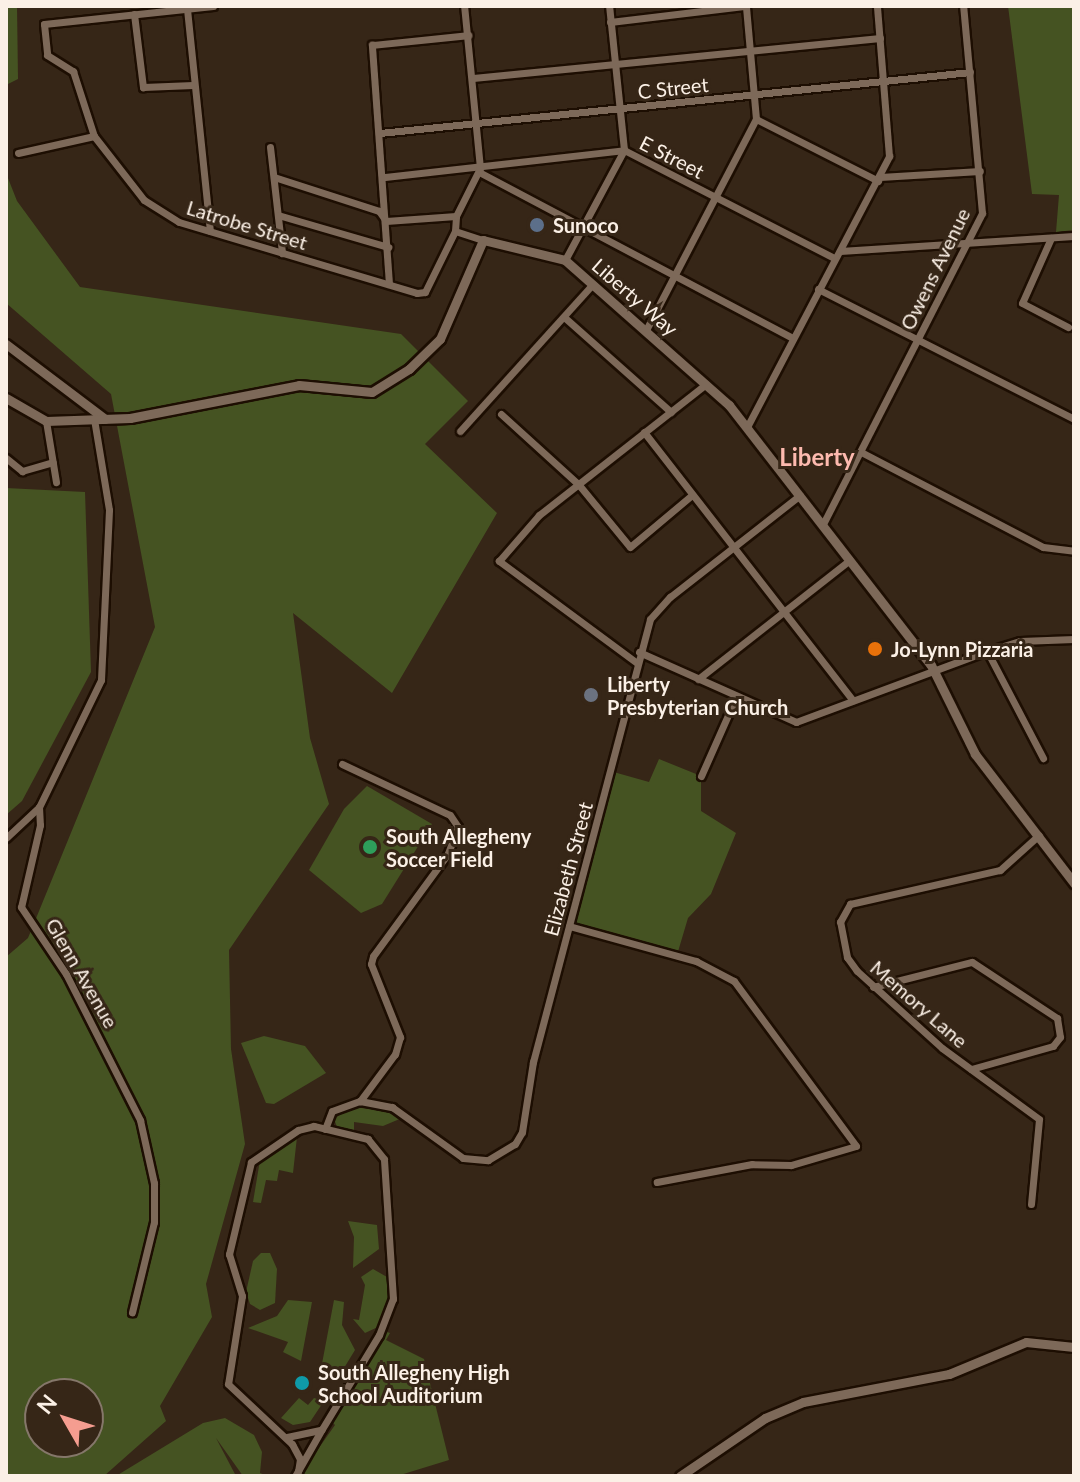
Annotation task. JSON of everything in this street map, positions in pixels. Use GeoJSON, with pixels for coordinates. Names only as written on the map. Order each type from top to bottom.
{"type":"FeatureCollection","features":[{"type":"Feature","properties":{"kind":"street"},"geometry":{"type":"LineString","coordinates":[[193,85],[143,87],[134,14],[213,6]]}},
{"type":"Feature","properties":{"kind":"street"},"geometry":{"type":"LineString","coordinates":[[6,398],[46,421],[165,413],[299,385],[361,393],[383,388],[440,339],[483,240],[455,231],[456,216],[479,170],[473,78],[464,6]]}},
{"type":"Feature","properties":{"kind":"street"},"geometry":{"type":"LineString","coordinates":[[565,260],[624,150],[617,110],[609,6]]}},
{"type":"Feature","properties":{"kind":"street"},"geometry":{"type":"LineString","coordinates":[[610,22],[745,6],[751,51],[756,119],[646,330]]}},
{"type":"Feature","properties":{"kind":"street"},"geometry":{"type":"LineString","coordinates":[[747,427],[791,337],[879,179],[889,142],[877,6]]}},
{"type":"Feature","properties":{"kind":"street","name":"Owens Avenue"},"geometry":{"type":"LineString","coordinates":[[823,524],[982,213],[963,6]]}},
{"type":"Feature","properties":{"kind":"street"},"geometry":{"type":"LineString","coordinates":[[187,9],[210,231]]}},
{"type":"Feature","properties":{"kind":"street","name":"Latrobe Street"},"geometry":{"type":"LineString","coordinates":[[134,14],[44,24],[47,55],[73,71],[94,136],[121,177],[162,215],[282,253],[425,292],[455,231]]}},
{"type":"Feature","properties":{"kind":"street"},"geometry":{"type":"LineString","coordinates":[[389,284],[385,177],[372,45],[468,35]]}},
{"type":"Feature","properties":{"kind":"street"},"geometry":{"type":"LineString","coordinates":[[473,78],[614,67],[880,38]]}},
{"type":"Feature","properties":{"kind":"street","name":"C Street"},"geometry":{"type":"LineString","coordinates":[[380,133],[970,72]]}},
{"type":"Feature","properties":{"kind":"street"},"geometry":{"type":"LineString","coordinates":[[756,119],[879,179],[980,171]]}},
{"type":"Feature","properties":{"kind":"street"},"geometry":{"type":"LineString","coordinates":[[18,153],[94,136]]}},
{"type":"Feature","properties":{"kind":"street"},"geometry":{"type":"LineString","coordinates":[[270,147],[282,253]]}},
{"type":"Feature","properties":{"kind":"street","name":"E Street"},"geometry":{"type":"LineString","coordinates":[[385,177],[479,170],[624,150],[837,255]]}},
{"type":"Feature","properties":{"kind":"street"},"geometry":{"type":"LineString","coordinates":[[479,170],[791,337]]}},
{"type":"Feature","properties":{"kind":"street"},"geometry":{"type":"LineString","coordinates":[[274,177],[379,211],[386,221]]}},
{"type":"Feature","properties":{"kind":"street"},"geometry":{"type":"LineString","coordinates":[[278,215],[388,247]]}},
{"type":"Feature","properties":{"kind":"street"},"geometry":{"type":"LineString","coordinates":[[386,221],[456,216]]}},
{"type":"Feature","properties":{"kind":"street"},"geometry":{"type":"LineString","coordinates":[[837,255],[1074,236]]}},
{"type":"Feature","properties":{"kind":"street"},"geometry":{"type":"LineString","coordinates":[[1051,238],[1022,303],[1068,327]]}},
{"type":"Feature","properties":{"kind":"street","name":"Liberty Way"},"geometry":{"type":"LineString","coordinates":[[483,240],[565,260],[706,384],[747,427],[934,670],[975,754],[1074,883]]}},
{"type":"Feature","properties":{"kind":"street"},"geometry":{"type":"LineString","coordinates":[[460,431],[593,284]]}},
{"type":"Feature","properties":{"kind":"street"},"geometry":{"type":"LineString","coordinates":[[818,289],[1074,419]]}},
{"type":"Feature","properties":{"kind":"street"},"geometry":{"type":"LineString","coordinates":[[564,317],[671,412]]}},
{"type":"Feature","properties":{"kind":"street"},"geometry":{"type":"LineString","coordinates":[[6,344],[106,419]]}},
{"type":"Feature","properties":{"kind":"street"},"geometry":{"type":"LineString","coordinates":[[637,663],[499,561],[539,515],[706,384]]}},
{"type":"Feature","properties":{"kind":"street"},"geometry":{"type":"LineString","coordinates":[[501,414],[579,485],[630,547],[692,495]]}},
{"type":"Feature","properties":{"kind":"street","name":"Glenn Avenue"},"geometry":{"type":"LineString","coordinates":[[94,419],[109,510],[101,680],[39,807],[21,907],[66,974],[140,1120],[152,1172],[154,1222],[132,1312]]}},
{"type":"Feature","properties":{"kind":"street"},"geometry":{"type":"LineString","coordinates":[[46,421],[56,482]]}},
{"type":"Feature","properties":{"kind":"street"},"geometry":{"type":"LineString","coordinates":[[644,432],[853,700]]}},
{"type":"Feature","properties":{"kind":"street"},"geometry":{"type":"LineString","coordinates":[[861,452],[1043,547],[1074,551]]}},
{"type":"Feature","properties":{"kind":"street"},"geometry":{"type":"LineString","coordinates":[[6,458],[22,471],[53,462]]}},
{"type":"Feature","properties":{"kind":"street","name":"Elizabeth Street"},"geometry":{"type":"LineString","coordinates":[[360,1101],[392,1107],[463,1158],[488,1160],[506,1153],[522,1132],[533,1062],[639,652],[657,610],[732,546],[800,495]]}},
{"type":"Feature","properties":{"kind":"street"},"geometry":{"type":"LineString","coordinates":[[698,679],[850,560]]}},
{"type":"Feature","properties":{"kind":"street"},"geometry":{"type":"LineString","coordinates":[[639,652],[796,722],[1020,641],[1074,639]]}},
{"type":"Feature","properties":{"kind":"street"},"geometry":{"type":"LineString","coordinates":[[987,651],[1043,758]]}},
{"type":"Feature","properties":{"kind":"street"},"geometry":{"type":"LineString","coordinates":[[701,776],[736,697]]}},
{"type":"Feature","properties":{"kind":"street"},"geometry":{"type":"LineString","coordinates":[[325,1129],[332,1111],[360,1101],[395,1055],[400,1037],[371,964],[373,956],[447,855],[458,827],[450,815],[342,764]]}},
{"type":"Feature","properties":{"kind":"street"},"geometry":{"type":"LineString","coordinates":[[6,838],[39,807]]}},
{"type":"Feature","properties":{"kind":"street","name":"Memory Lane"},"geometry":{"type":"LineString","coordinates":[[1031,1204],[1040,1149],[1039,1119],[971,1069],[873,987],[847,957],[840,922],[850,904],[1000,870],[1039,835]]}},
{"type":"Feature","properties":{"kind":"street"},"geometry":{"type":"LineString","coordinates":[[569,926],[696,961],[726,975],[856,1146],[791,1165],[752,1164],[657,1182]]}},
{"type":"Feature","properties":{"kind":"street"},"geometry":{"type":"LineString","coordinates":[[873,987],[972,962],[1057,1018],[1060,1037],[1053,1046],[971,1069]]}},
{"type":"Feature","properties":{"kind":"street"},"geometry":{"type":"LineString","coordinates":[[306,1126],[368,1139],[384,1159],[394,1285],[387,1319],[296,1474],[298,1451],[228,1384],[242,1296],[229,1254],[251,1162],[306,1126]]}},
{"type":"Feature","properties":{"kind":"street"},"geometry":{"type":"LineString","coordinates":[[680,1476],[765,1418],[810,1400],[949,1374],[1026,1342],[1074,1347]]}},
{"type":"Feature","properties":{"kind":"street"},"geometry":{"type":"LineString","coordinates":[[285,1437],[304,1438],[322,1429]]}},
{"type":"Feature","properties":{"kind":"green space"},"geometry":{"type":"Polygon","coordinates":[[[6,6],[17,6],[18,79],[6,85],[6,6]]]}},
{"type":"Feature","properties":{"kind":"green space"},"geometry":{"type":"Polygon","coordinates":[[[1008,6],[1074,6],[1074,230],[1056,232],[1059,195],[1032,194],[1008,6]]]}},
{"type":"Feature","properties":{"kind":"green space"},"geometry":{"type":"Polygon","coordinates":[[[6,173],[17,201],[80,287],[401,334],[468,401],[425,444],[497,513],[392,693],[293,613],[310,738],[329,804],[229,950],[231,1049],[245,1144],[206,1284],[212,1317],[160,1406],[166,1421],[104,1476],[6,1476],[6,957],[28,938],[155,627],[111,394],[6,303],[6,173]]]}},
{"type":"Feature","properties":{"kind":"green space"},"geometry":{"type":"Polygon","coordinates":[[[6,488],[85,492],[91,672],[22,801],[6,815],[6,488]]]}},
{"type":"Feature","properties":{"kind":"green space"},"geometry":{"type":"Polygon","coordinates":[[[659,759],[701,776],[701,811],[736,833],[711,894],[688,918],[677,955],[569,926],[610,771],[649,782],[659,759]]]}},
{"type":"Feature","properties":{"kind":"green space","name":"South Allegheny Soccer Field"},"geometry":{"type":"Polygon","coordinates":[[[367,786],[432,824],[382,904],[361,913],[309,870],[344,809],[367,786]]]}},
{"type":"Feature","properties":{"kind":"green space"},"geometry":{"type":"Polygon","coordinates":[[[264,1036],[305,1046],[326,1073],[274,1104],[266,1103],[241,1043],[264,1036]]]}},
{"type":"Feature","properties":{"kind":"green space"},"geometry":{"type":"Polygon","coordinates":[[[351,1107],[382,1110],[402,1118],[383,1126],[354,1122],[354,1130],[337,1127],[334,1119],[351,1107]]]}},
{"type":"Feature","properties":{"kind":"green space"},"geometry":{"type":"Polygon","coordinates":[[[297,1137],[293,1173],[279,1170],[277,1181],[266,1180],[261,1203],[253,1202],[260,1160],[297,1137]]]}},
{"type":"Feature","properties":{"kind":"green space"},"geometry":{"type":"Polygon","coordinates":[[[348,1221],[377,1225],[379,1249],[353,1268],[354,1237],[348,1221]]]}},
{"type":"Feature","properties":{"kind":"green space"},"geometry":{"type":"Polygon","coordinates":[[[261,1253],[270,1253],[277,1269],[275,1303],[260,1310],[250,1304],[246,1292],[253,1261],[261,1253]]]}},
{"type":"Feature","properties":{"kind":"green space"},"geometry":{"type":"Polygon","coordinates":[[[373,1269],[387,1277],[389,1300],[378,1327],[365,1333],[353,1319],[359,1320],[365,1285],[361,1277],[373,1269]]]}},
{"type":"Feature","properties":{"kind":"green space"},"geometry":{"type":"Polygon","coordinates":[[[288,1300],[312,1302],[301,1361],[283,1352],[288,1342],[248,1328],[277,1316],[288,1300]]]}},
{"type":"Feature","properties":{"kind":"green space"},"geometry":{"type":"Polygon","coordinates":[[[334,1300],[344,1302],[342,1325],[355,1350],[341,1373],[321,1369],[334,1300]]]}},
{"type":"Feature","properties":{"kind":"green space"},"geometry":{"type":"Polygon","coordinates":[[[384,1331],[390,1333],[386,1340],[424,1359],[449,1460],[397,1476],[299,1476],[335,1425],[331,1421],[384,1331]]]}},
{"type":"Feature","properties":{"kind":"green space"},"geometry":{"type":"Polygon","coordinates":[[[299,1398],[308,1405],[314,1398],[324,1401],[310,1422],[293,1425],[281,1418],[299,1398]]]}},
{"type":"Feature","properties":{"kind":"green space"},"geometry":{"type":"Polygon","coordinates":[[[225,1418],[254,1435],[262,1452],[260,1473],[268,1476],[243,1476],[216,1438],[236,1476],[116,1476],[203,1423],[225,1418]]]}},
{"type":"Feature","properties":{"kind":"place","name":"Sunoco"},"geometry":{"type":"Point","coordinates":[537,225]}},
{"type":"Feature","properties":{"kind":"place","name":"Jo-Lynn Pizzaria"},"geometry":{"type":"Point","coordinates":[875,649]}},
{"type":"Feature","properties":{"kind":"place","name":"Liberty Presbyterian Church"},"geometry":{"type":"Point","coordinates":[591,695]}},
{"type":"Feature","properties":{"kind":"place","name":"South Allegheny Soccer Field"},"geometry":{"type":"Point","coordinates":[370,847]}},
{"type":"Feature","properties":{"kind":"place","name":"South Allegheny High School Auditorium"},"geometry":{"type":"Point","coordinates":[302,1383]}},
{"type":"Feature","properties":{"kind":"district","name":"Liberty"},"geometry":{"type":"Point","coordinates":[817,457]}}]}
